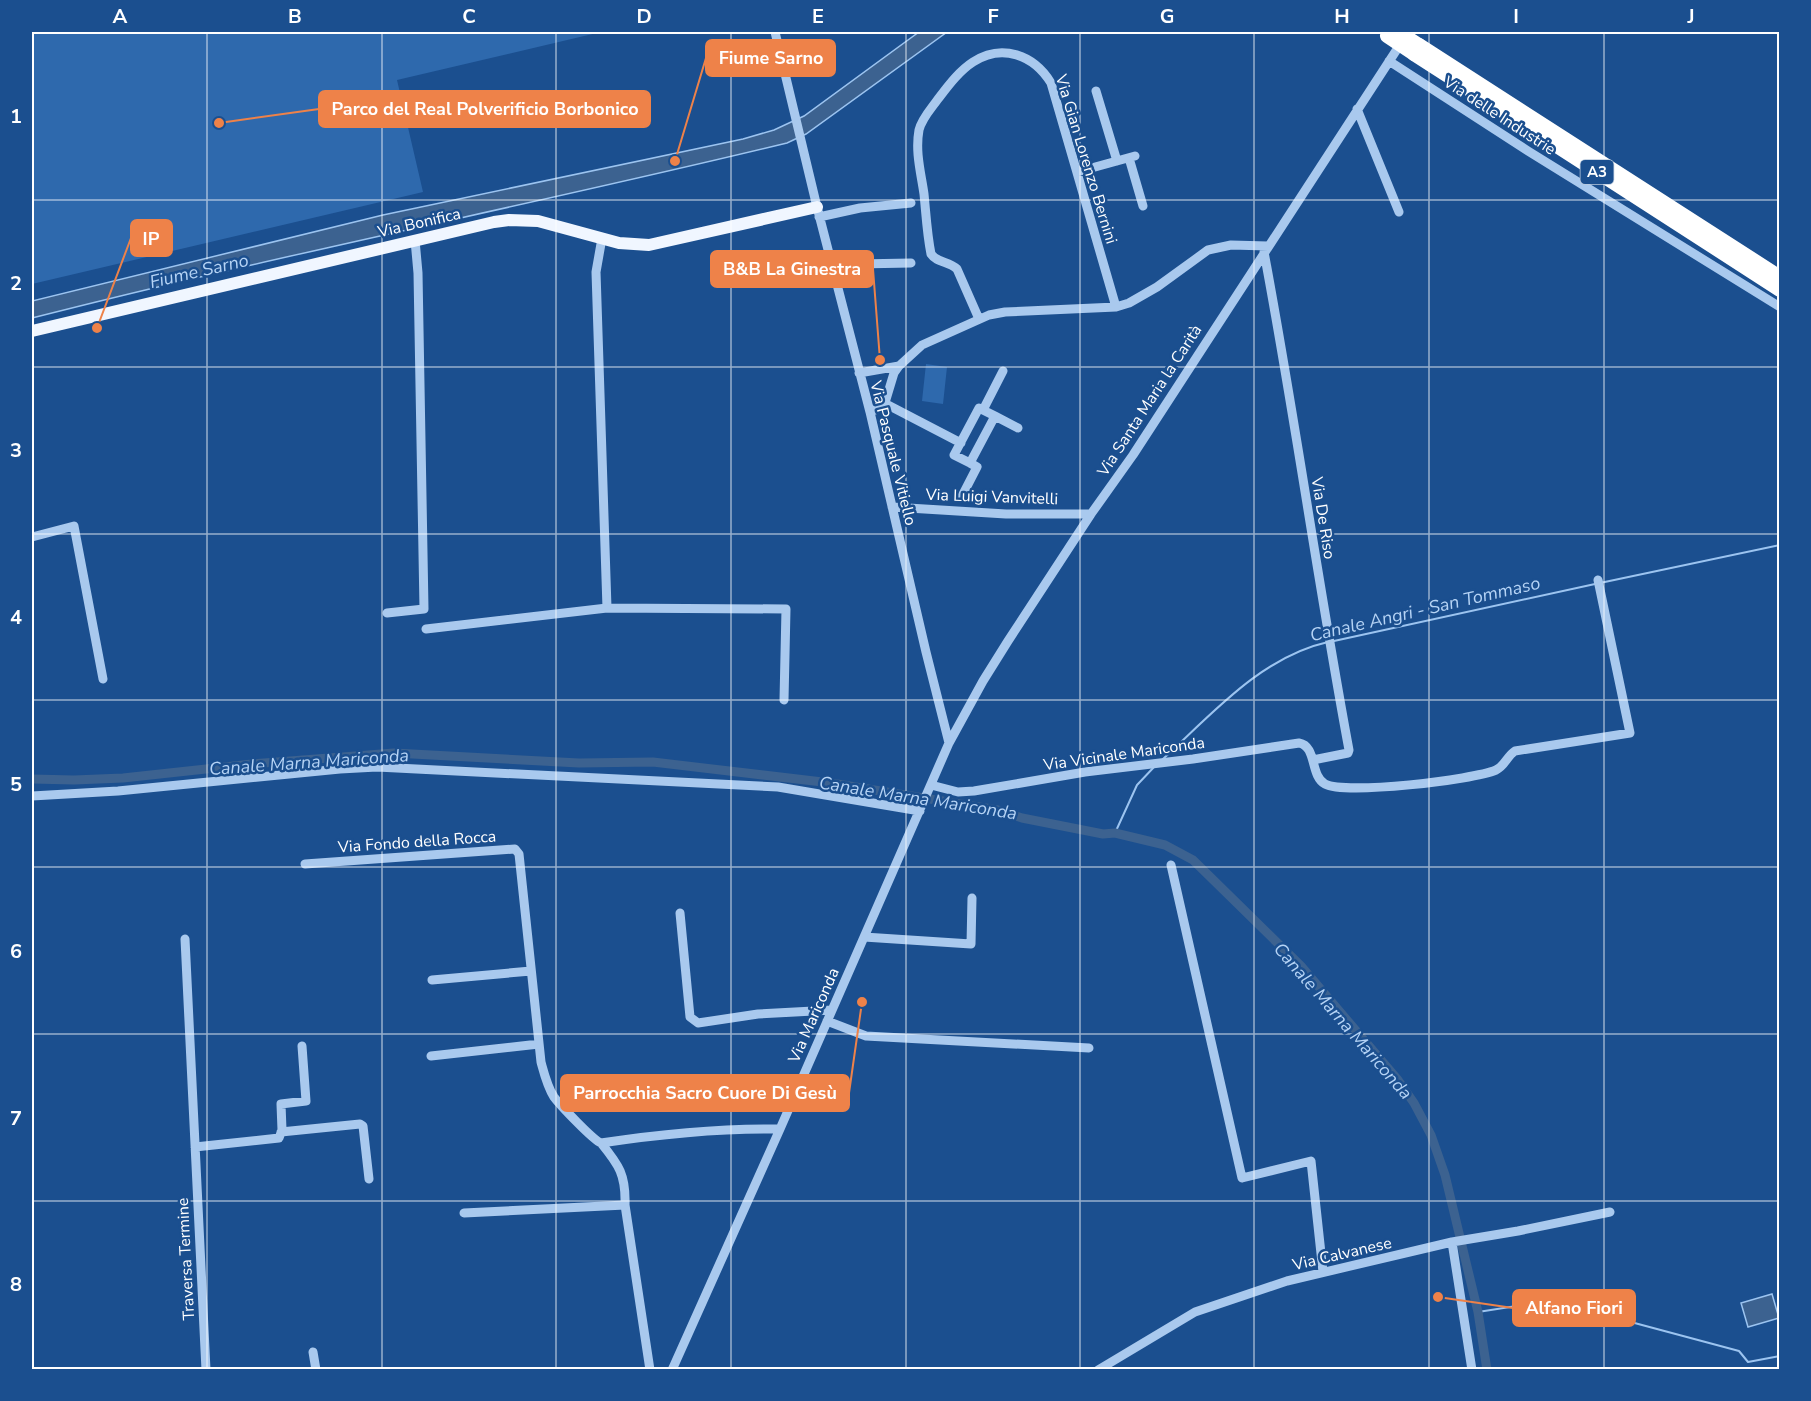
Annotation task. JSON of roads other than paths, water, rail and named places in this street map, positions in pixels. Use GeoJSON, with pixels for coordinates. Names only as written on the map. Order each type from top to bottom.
{"type":"FeatureCollection","features":[{"type":"Feature","properties":{"kind":"highway","name":"A3"},"geometry":{"type":"LineString","coordinates":[[1388,33],[1779,277]]}},
{"type":"Feature","properties":{"kind":"highway","name":"A3"},"geometry":{"type":"LineString","coordinates":[[1417,49],[1779,290]]}},
{"type":"Feature","properties":{"kind":"main road","name":"Via Bonifica"},"geometry":{"type":"LineString","coordinates":[[32,331],[415,240],[509,220],[556,224],[619,243],[649,245],[818,212]]}},
{"type":"Feature","properties":{"kind":"street","name":"Via Pasquale Vitiello"},"geometry":{"type":"LineString","coordinates":[[775,32],[818,212],[870,412],[949,743]]}},
{"type":"Feature","properties":{"kind":"street","name":"Via Santa Maria la Carità"},"geometry":{"type":"LineString","coordinates":[[921,808],[949,743],[995,661],[1133,455],[1408,32]]}},
{"type":"Feature","properties":{"kind":"street","name":"Via Gian Lorenzo Bernini"},"geometry":{"type":"LineString","coordinates":[[980,319],[957,269],[935,259],[930,250],[918,157],[920,128],[948,86],[971,63],[998,53],[1016,54],[1034,62],[1051,83],[1116,307]]}},
{"type":"Feature","properties":{"kind":"street","name":"Via delle Industrie"},"geometry":{"type":"LineString","coordinates":[[1389,61],[1779,307]]}},
{"type":"Feature","properties":{"kind":"street"},"geometry":{"type":"LineString","coordinates":[[1096,91],[1117,161]]}},
{"type":"Feature","properties":{"kind":"street"},"geometry":{"type":"LineString","coordinates":[[1357,110],[1399,212]]}},
{"type":"Feature","properties":{"kind":"street"},"geometry":{"type":"LineString","coordinates":[[1077,172],[1132,157],[1143,206]]}},
{"type":"Feature","properties":{"kind":"street"},"geometry":{"type":"LineString","coordinates":[[818,212],[911,203]]}},
{"type":"Feature","properties":{"kind":"street"},"geometry":{"type":"LineString","coordinates":[[602,238],[596,272],[606,608]]}},
{"type":"Feature","properties":{"kind":"street"},"geometry":{"type":"LineString","coordinates":[[387,613],[424,609],[418,273],[415,240]]}},
{"type":"Feature","properties":{"kind":"street"},"geometry":{"type":"LineString","coordinates":[[870,412],[880,409],[885,404],[889,387],[899,366],[922,345],[980,319],[1005,312],[1116,307],[1130,303],[1149,292],[1208,250],[1231,245],[1266,249]]}},
{"type":"Feature","properties":{"kind":"street","name":"Via De Riso"},"geometry":{"type":"LineString","coordinates":[[1266,249],[1329,642],[1349,750],[1348,753],[1342,755],[1313,760]]}},
{"type":"Feature","properties":{"kind":"street"},"geometry":{"type":"LineString","coordinates":[[833,270],[857,264],[911,263]]}},
{"type":"Feature","properties":{"kind":"street"},"geometry":{"type":"LineString","coordinates":[[859,374],[899,366]]}},
{"type":"Feature","properties":{"kind":"street"},"geometry":{"type":"LineString","coordinates":[[983,410],[1003,371]]}},
{"type":"Feature","properties":{"kind":"street"},"geometry":{"type":"LineString","coordinates":[[873,372],[885,376],[889,387]]}},
{"type":"Feature","properties":{"kind":"street"},"geometry":{"type":"LineString","coordinates":[[885,404],[961,443]]}},
{"type":"Feature","properties":{"kind":"street"},"geometry":{"type":"LineString","coordinates":[[961,498],[977,467],[954,454],[979,408],[1018,428]]}},
{"type":"Feature","properties":{"kind":"street"},"geometry":{"type":"LineString","coordinates":[[970,463],[995,416]]}},
{"type":"Feature","properties":{"kind":"street","name":"Via Luigi Vanvitelli"},"geometry":{"type":"LineString","coordinates":[[892,507],[1006,514],[1092,514]]}},
{"type":"Feature","properties":{"kind":"street"},"geometry":{"type":"LineString","coordinates":[[32,537],[74,526],[102,679]]}},
{"type":"Feature","properties":{"kind":"street"},"geometry":{"type":"LineString","coordinates":[[1313,760],[1320,780],[1328,785],[1373,788],[1401,786],[1495,771],[1515,751],[1630,733],[1599,584]]}},
{"type":"Feature","properties":{"kind":"street"},"geometry":{"type":"LineString","coordinates":[[426,629],[606,608],[786,609],[784,700]]}},
{"type":"Feature","properties":{"kind":"street","name":"Via Vicinale Mariconda"},"geometry":{"type":"LineString","coordinates":[[930,789],[974,791],[1085,772],[1299,743],[1308,748],[1313,760]]}},
{"type":"Feature","properties":{"kind":"street"},"geometry":{"type":"LineString","coordinates":[[32,795],[118,791],[376,767],[778,787],[921,808]]}},
{"type":"Feature","properties":{"kind":"street","name":"Via Mariconda"},"geometry":{"type":"LineString","coordinates":[[672,1370],[921,808]]}},
{"type":"Feature","properties":{"kind":"street","name":"Via Fondo della Rocca"},"geometry":{"type":"LineString","coordinates":[[304,864],[515,849],[519,854],[541,1062],[548,1085],[555,1098],[588,1133],[601,1143],[619,1166],[625,1192],[625,1205],[650,1370]]}},
{"type":"Feature","properties":{"kind":"street"},"geometry":{"type":"LineString","coordinates":[[1171,865],[1242,1178],[1311,1161],[1323,1272]]}},
{"type":"Feature","properties":{"kind":"street"},"geometry":{"type":"LineString","coordinates":[[864,937],[971,944],[972,898]]}},
{"type":"Feature","properties":{"kind":"street"},"geometry":{"type":"LineString","coordinates":[[680,913],[690,1017],[694,1021],[698,1023],[758,1014],[832,1010]]}},
{"type":"Feature","properties":{"kind":"street","name":"Traversa Termine"},"geometry":{"type":"LineString","coordinates":[[185,939],[206,1370]]}},
{"type":"Feature","properties":{"kind":"street"},"geometry":{"type":"LineString","coordinates":[[432,980],[531,971]]}},
{"type":"Feature","properties":{"kind":"street"},"geometry":{"type":"LineString","coordinates":[[827,1021],[866,1036],[1089,1048]]}},
{"type":"Feature","properties":{"kind":"street"},"geometry":{"type":"LineString","coordinates":[[431,1056],[539,1044]]}},
{"type":"Feature","properties":{"kind":"street"},"geometry":{"type":"LineString","coordinates":[[195,1147],[279,1138],[281,1132],[280,1104],[306,1101],[302,1046]]}},
{"type":"Feature","properties":{"kind":"street"},"geometry":{"type":"LineString","coordinates":[[281,1132],[360,1124],[363,1126],[369,1179]]}},
{"type":"Feature","properties":{"kind":"street"},"geometry":{"type":"LineString","coordinates":[[601,1143],[645,1136],[739,1129],[780,1130]]}},
{"type":"Feature","properties":{"kind":"street"},"geometry":{"type":"LineString","coordinates":[[464,1213],[625,1205]]}},
{"type":"Feature","properties":{"kind":"street","name":"Via Calvanese"},"geometry":{"type":"LineString","coordinates":[[1098,1370],[1195,1312],[1287,1281],[1453,1242],[1610,1212]]}},
{"type":"Feature","properties":{"kind":"street"},"geometry":{"type":"LineString","coordinates":[[1453,1242],[1472,1370]]}},
{"type":"Feature","properties":{"kind":"street"},"geometry":{"type":"LineString","coordinates":[[313,1352],[316,1370]]}},
{"type":"Feature","properties":{"kind":"water","name":"Fiume Sarno"},"geometry":{"type":"Polygon","coordinates":[[[919,32],[947,32],[806,134],[787,143],[220,272],[32,318],[32,301],[383,215],[743,139],[774,130],[804,116],[919,32]]]}},
{"type":"Feature","properties":{"kind":"water"},"geometry":{"type":"Polygon","coordinates":[[[1772,1294],[1779,1318],[1748,1327],[1741,1303],[1772,1294]]]}},
{"type":"Feature","properties":{"kind":"waterway","name":"Canale Angri - San Tommaso"},"geometry":{"type":"LineString","coordinates":[[1600,583],[1780,545]]}},
{"type":"Feature","properties":{"kind":"waterway","name":"Canale Angri - San Tommaso"},"geometry":{"type":"LineString","coordinates":[[1334,641],[1595,584]]}},
{"type":"Feature","properties":{"kind":"waterway","name":"Canale Angri - San Tommaso"},"geometry":{"type":"LineString","coordinates":[[1163,759],[1219,706],[1259,674],[1304,649],[1328,642]]}},
{"type":"Feature","properties":{"kind":"waterway","name":"Canale Marna Mariconda"},"geometry":{"type":"LineString","coordinates":[[32,779],[123,778],[252,764],[394,753],[579,763],[653,762],[831,783],[998,810],[1022,818],[1103,834],[1115,833],[1165,845],[1193,860],[1301,966],[1398,1080],[1414,1103],[1431,1135],[1445,1175],[1478,1312],[1487,1370]]}},
{"type":"Feature","properties":{"kind":"waterway","name":"Canale Angri - San Tommaso"},"geometry":{"type":"LineString","coordinates":[[1115,833],[1137,785],[1155,766]]}},
{"type":"Feature","properties":{"kind":"waterway"},"geometry":{"type":"LineString","coordinates":[[1478,1312],[1536,1303],[1566,1307],[1601,1314],[1739,1351],[1748,1362],[1780,1356]]}},
{"type":"Feature","properties":{"kind":"place","name":"Parco del Real Polverificio Borbonico"},"geometry":{"type":"Point","coordinates":[219,123]}},
{"type":"Feature","properties":{"kind":"place","name":"Fiume Sarno"},"geometry":{"type":"Point","coordinates":[675,161]}},
{"type":"Feature","properties":{"kind":"place","name":"IP"},"geometry":{"type":"Point","coordinates":[97,328]}},
{"type":"Feature","properties":{"kind":"place","name":"B&B La Ginestra"},"geometry":{"type":"Point","coordinates":[880,360]}},
{"type":"Feature","properties":{"kind":"place","name":"Parrocchia Sacro Cuore Di Gesù"},"geometry":{"type":"Point","coordinates":[862,1002]}},
{"type":"Feature","properties":{"kind":"place","name":"Alfano Fiori"},"geometry":{"type":"Point","coordinates":[1438,1297]}}]}
